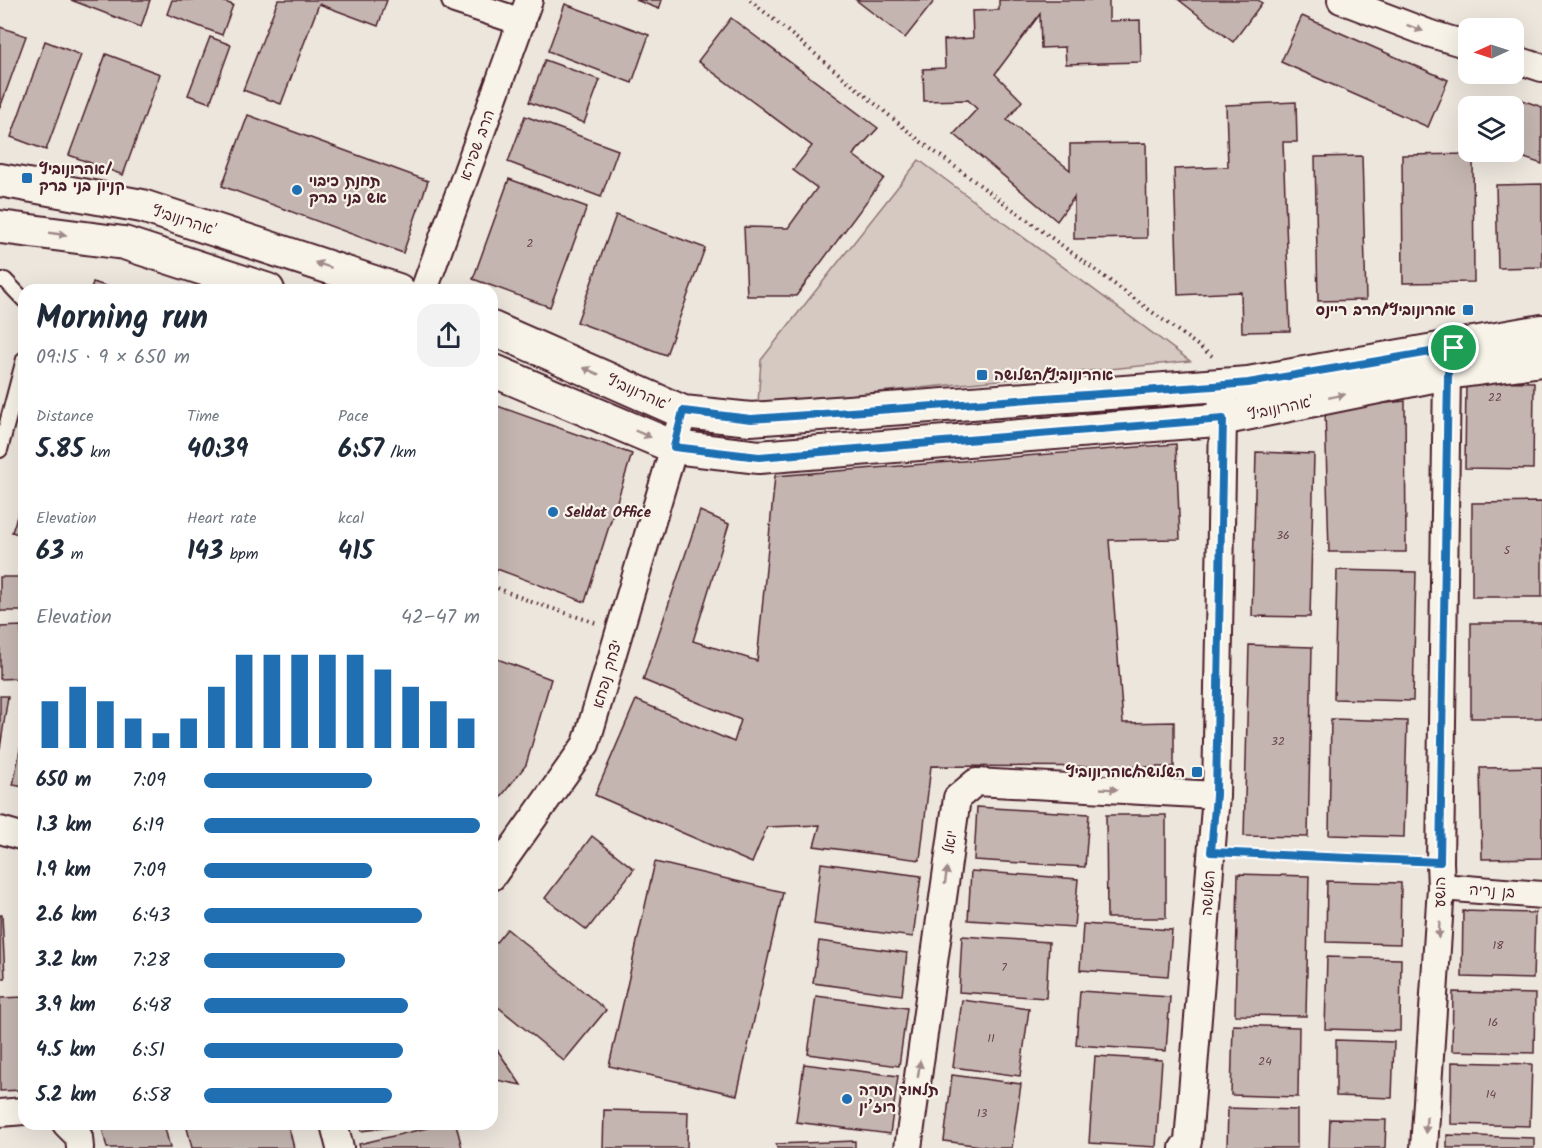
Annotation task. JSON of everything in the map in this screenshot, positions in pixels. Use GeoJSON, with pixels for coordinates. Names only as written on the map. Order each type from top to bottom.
{"type":"FeatureCollection","features":[{"type":"Feature","properties":{"kind":"street"},"geometry":{"type":"LineString","coordinates":[[455,0],[525,11]]}},
{"type":"Feature","properties":{"kind":"street"},"geometry":{"type":"LineString","coordinates":[[1341,0],[1458,42]]}},
{"type":"Feature","properties":{"kind":"street","name":"הרב שפירא"},"geometry":{"type":"LineString","coordinates":[[426,284],[525,11]]}},
{"type":"Feature","properties":{"kind":"street"},"geometry":{"type":"LineString","coordinates":[[1524,62],[1542,68]]}},
{"type":"Feature","properties":{"kind":"street","name":"אהרונוביץ'"},"geometry":{"type":"LineString","coordinates":[[0,180],[142,206],[380,284]]}},
{"type":"Feature","properties":{"kind":"street"},"geometry":{"type":"LineString","coordinates":[[0,227],[124,243],[250,284]]}},
{"type":"Feature","properties":{"kind":"street","name":"אהרונוביץ'"},"geometry":{"type":"LineString","coordinates":[[498,331],[683,411],[751,419],[1234,384],[1450,361],[1542,360]]}},
{"type":"Feature","properties":{"kind":"street","name":"אהרונוביץ'"},"geometry":{"type":"LineString","coordinates":[[498,373],[674,447],[759,457],[1223,419],[1450,361],[1542,331]]}},
{"type":"Feature","properties":{"kind":"street","name":"הושע"},"geometry":{"type":"LineString","coordinates":[[1424,1148],[1441,875],[1450,361]]}},
{"type":"Feature","properties":{"kind":"street","name":"השלושה"},"geometry":{"type":"LineString","coordinates":[[1183,1148],[1188,1142],[1216,795],[1223,419],[1234,384]]}},
{"type":"Feature","properties":{"kind":"street","name":"יצחק נפחא"},"geometry":{"type":"LineString","coordinates":[[498,869],[586,744],[683,411]]}},
{"type":"Feature","properties":{"kind":"street","name":"יואל"},"geometry":{"type":"LineString","coordinates":[[908,1148],[957,798],[976,782],[1216,795]]}},
{"type":"Feature","properties":{"kind":"street"},"geometry":{"type":"LineString","coordinates":[[0,830],[18,835]]}},
{"type":"Feature","properties":{"kind":"street","name":"בן נריה"},"geometry":{"type":"LineString","coordinates":[[1441,875],[1542,895]]}},
{"type":"Feature","properties":{"kind":"street"},"geometry":{"type":"LineString","coordinates":[[0,1113],[18,1112]]}},
{"type":"Feature","properties":{"kind":"street"},"geometry":{"type":"LineString","coordinates":[[72,1130],[80,1137],[80,1148]]}},
{"type":"Feature","properties":{"kind":"street"},"geometry":{"type":"LineString","coordinates":[[336,1130],[340,1148]]}},
{"type":"Feature","properties":{"kind":"lane"},"geometry":{"type":"LineString","coordinates":[[0,280],[5,280],[18,294]]}},
{"type":"Feature","properties":{"kind":"lane"},"geometry":{"type":"LineString","coordinates":[[0,450],[18,382]]}},
{"type":"Feature","properties":{"kind":"path"},"geometry":{"type":"LineString","coordinates":[[750,0],[920,141],[1234,384]]}},
{"type":"Feature","properties":{"kind":"path"},"geometry":{"type":"LineString","coordinates":[[498,588],[620,631]]}},
{"type":"Feature","properties":{"kind":"path"},"geometry":{"type":"LineString","coordinates":[[1211,852],[1441,875]]}},
{"type":"Feature","properties":{"kind":"shaded area"},"geometry":{"type":"Polygon","coordinates":[[[919,160],[1190,361],[758,404],[761,360],[919,160]]]}},
{"type":"Feature","properties":{"kind":"building"},"geometry":{"type":"Polygon","coordinates":[[[71,0],[150,0],[141,27],[71,0]]]}},
{"type":"Feature","properties":{"kind":"building"},"geometry":{"type":"Polygon","coordinates":[[[172,0],[219,0],[233,5],[222,35],[167,14],[172,0]]]}},
{"type":"Feature","properties":{"kind":"building"},"geometry":{"type":"Polygon","coordinates":[[[278,0],[387,0],[378,26],[319,4],[281,104],[243,90],[278,0]]]}},
{"type":"Feature","properties":{"kind":"building"},"geometry":{"type":"Polygon","coordinates":[[[636,0],[662,0],[659,9],[636,0]]]}},
{"type":"Feature","properties":{"kind":"building"},"geometry":{"type":"Polygon","coordinates":[[[856,0],[935,0],[905,38],[856,0]]]}},
{"type":"Feature","properties":{"kind":"building"},"geometry":{"type":"Polygon","coordinates":[[[999,0],[1109,0],[1109,21],[1140,20],[1141,62],[1066,64],[1065,47],[1041,48],[1040,14],[995,74],[1022,101],[1007,120],[1070,170],[1070,144],[1146,143],[1147,238],[1074,239],[1074,197],[1057,221],[954,134],[977,109],[968,100],[924,101],[923,69],[945,68],[944,40],[973,38],[972,11],[999,10],[999,0]]]}},
{"type":"Feature","properties":{"kind":"building"},"geometry":{"type":"Polygon","coordinates":[[[1179,0],[1258,0],[1262,3],[1233,42],[1179,0]]]}},
{"type":"Feature","properties":{"kind":"building"},"geometry":{"type":"Polygon","coordinates":[[[565,4],[649,35],[632,83],[548,51],[565,4]]]}},
{"type":"Feature","properties":{"kind":"building"},"geometry":{"type":"Polygon","coordinates":[[[1302,16],[1448,80],[1428,127],[1281,62],[1302,16]]]}},
{"type":"Feature","properties":{"kind":"building"},"geometry":{"type":"Polygon","coordinates":[[[731,18],[878,128],[853,155],[884,178],[796,296],[747,296],[744,227],[788,228],[817,188],[793,170],[812,146],[698,61],[731,18]]]}},
{"type":"Feature","properties":{"kind":"building"},"geometry":{"type":"Polygon","coordinates":[[[0,27],[26,36],[0,108],[0,27]]]}},
{"type":"Feature","properties":{"kind":"building"},"geometry":{"type":"Polygon","coordinates":[[[210,37],[231,45],[210,103],[188,95],[210,37]]]}},
{"type":"Feature","properties":{"kind":"building"},"geometry":{"type":"Polygon","coordinates":[[[45,41],[81,55],[46,150],[11,137],[45,41]]]}},
{"type":"Feature","properties":{"kind":"building"},"geometry":{"type":"Polygon","coordinates":[[[106,54],[160,74],[123,175],[69,155],[106,54]]]}},
{"type":"Feature","properties":{"kind":"building"},"geometry":{"type":"Polygon","coordinates":[[[545,60],[600,80],[584,123],[529,102],[545,60]]]}},
{"type":"Feature","properties":{"kind":"building"},"geometry":{"type":"Polygon","coordinates":[[[1524,101],[1542,107],[1542,164],[1524,158],[1524,101]]]}},
{"type":"Feature","properties":{"kind":"building"},"geometry":{"type":"Polygon","coordinates":[[[1296,102],[1297,142],[1283,142],[1290,331],[1242,332],[1241,292],[1178,295],[1174,169],[1228,167],[1226,105],[1296,102]]]}},
{"type":"Feature","properties":{"kind":"building"},"geometry":{"type":"Polygon","coordinates":[[[248,115],[428,181],[403,253],[222,186],[248,115]]]}},
{"type":"Feature","properties":{"kind":"building"},"geometry":{"type":"Polygon","coordinates":[[[525,116],[618,150],[601,197],[508,162],[525,116]]]}},
{"type":"Feature","properties":{"kind":"building"},"geometry":{"type":"Polygon","coordinates":[[[1458,154],[1458,162],[1473,162],[1474,282],[1403,283],[1402,155],[1458,154]]]}},
{"type":"Feature","properties":{"kind":"building"},"geometry":{"type":"Polygon","coordinates":[[[1362,156],[1366,300],[1318,301],[1315,157],[1362,156]]]}},
{"type":"Feature","properties":{"kind":"building"},"geometry":{"type":"Polygon","coordinates":[[[509,179],[587,207],[550,307],[498,288],[498,284],[487,284],[473,279],[509,179]]]}},
{"type":"Feature","properties":{"kind":"building"},"geometry":{"type":"Polygon","coordinates":[[[1542,184],[1542,267],[1498,268],[1496,185],[1542,184]]]}},
{"type":"Feature","properties":{"kind":"building"},"geometry":{"type":"Polygon","coordinates":[[[616,215],[705,248],[666,355],[577,322],[616,215]]]}},
{"type":"Feature","properties":{"kind":"building"},"geometry":{"type":"Polygon","coordinates":[[[1466,381],[1534,382],[1533,469],[1465,468],[1466,381]]]}},
{"type":"Feature","properties":{"kind":"building"},"geometry":{"type":"Polygon","coordinates":[[[1405,401],[1406,552],[1329,552],[1325,410],[1405,401]]]}},
{"type":"Feature","properties":{"kind":"building","name":"Seldat Office"},"geometry":{"type":"Polygon","coordinates":[[[498,406],[632,454],[585,602],[498,569],[498,406]]]}},
{"type":"Feature","properties":{"kind":"building"},"geometry":{"type":"Polygon","coordinates":[[[1176,444],[1180,539],[1109,540],[1123,723],[1174,722],[1174,767],[931,766],[920,860],[814,846],[820,825],[767,827],[752,863],[595,795],[636,700],[734,742],[741,720],[643,680],[700,511],[729,524],[693,641],[757,661],[775,476],[1176,444]]]}},
{"type":"Feature","properties":{"kind":"building"},"geometry":{"type":"Polygon","coordinates":[[[1256,452],[1314,454],[1310,617],[1252,616],[1256,452]]]}},
{"type":"Feature","properties":{"kind":"building"},"geometry":{"type":"Polygon","coordinates":[[[1542,502],[1542,597],[1472,597],[1472,503],[1542,502]]]}},
{"type":"Feature","properties":{"kind":"building"},"geometry":{"type":"Polygon","coordinates":[[[18,514],[18,534],[12,532],[18,514]]]}},
{"type":"Feature","properties":{"kind":"building"},"geometry":{"type":"Polygon","coordinates":[[[1337,570],[1416,572],[1413,701],[1334,699],[1337,570]]]}},
{"type":"Feature","properties":{"kind":"building"},"geometry":{"type":"Polygon","coordinates":[[[0,577],[18,577],[18,611],[0,611],[0,577]]]}},
{"type":"Feature","properties":{"kind":"building"},"geometry":{"type":"Polygon","coordinates":[[[1471,623],[1542,623],[1542,718],[1471,718],[1471,623]]]}},
{"type":"Feature","properties":{"kind":"building"},"geometry":{"type":"Polygon","coordinates":[[[18,626],[18,678],[0,679],[0,627],[18,626]]]}},
{"type":"Feature","properties":{"kind":"building"},"geometry":{"type":"Polygon","coordinates":[[[1249,645],[1312,647],[1308,837],[1244,836],[1249,645]]]}},
{"type":"Feature","properties":{"kind":"building"},"geometry":{"type":"Polygon","coordinates":[[[498,659],[551,679],[526,765],[498,800],[498,659]]]}},
{"type":"Feature","properties":{"kind":"building"},"geometry":{"type":"Polygon","coordinates":[[[0,696],[8,696],[0,749],[0,696]]]}},
{"type":"Feature","properties":{"kind":"building"},"geometry":{"type":"Polygon","coordinates":[[[1331,719],[1407,721],[1404,837],[1329,835],[1331,719]]]}},
{"type":"Feature","properties":{"kind":"building"},"geometry":{"type":"Polygon","coordinates":[[[18,760],[18,786],[13,785],[18,760]]]}},
{"type":"Feature","properties":{"kind":"building"},"geometry":{"type":"Polygon","coordinates":[[[1542,767],[1542,858],[1482,859],[1480,768],[1542,767]]]}},
{"type":"Feature","properties":{"kind":"building"},"geometry":{"type":"Polygon","coordinates":[[[977,807],[1089,814],[1085,867],[974,860],[977,807]]]}},
{"type":"Feature","properties":{"kind":"building"},"geometry":{"type":"Polygon","coordinates":[[[1106,815],[1166,815],[1166,918],[1107,918],[1106,815]]]}},
{"type":"Feature","properties":{"kind":"building"},"geometry":{"type":"Polygon","coordinates":[[[592,836],[634,869],[587,930],[545,898],[592,836]]]}},
{"type":"Feature","properties":{"kind":"building"},"geometry":{"type":"Polygon","coordinates":[[[655,862],[783,892],[737,1095],[609,1066],[655,862]]]}},
{"type":"Feature","properties":{"kind":"building"},"geometry":{"type":"Polygon","coordinates":[[[821,863],[921,876],[913,937],[814,924],[821,863]]]}},
{"type":"Feature","properties":{"kind":"building"},"geometry":{"type":"Polygon","coordinates":[[[971,871],[1078,879],[1074,927],[968,920],[971,871]]]}},
{"type":"Feature","properties":{"kind":"building"},"geometry":{"type":"Polygon","coordinates":[[[1238,874],[1309,876],[1306,1016],[1235,1015],[1238,874]]]}},
{"type":"Feature","properties":{"kind":"building"},"geometry":{"type":"Polygon","coordinates":[[[1327,881],[1401,883],[1400,944],[1326,942],[1327,881]]]}},
{"type":"Feature","properties":{"kind":"building"},"geometry":{"type":"Polygon","coordinates":[[[1463,911],[1535,913],[1533,979],[1462,977],[1463,911]]]}},
{"type":"Feature","properties":{"kind":"building"},"geometry":{"type":"Polygon","coordinates":[[[0,915],[2,915],[5,978],[0,978],[0,915]]]}},
{"type":"Feature","properties":{"kind":"building"},"geometry":{"type":"Polygon","coordinates":[[[1083,924],[1172,930],[1168,976],[1080,970],[1083,924]]]}},
{"type":"Feature","properties":{"kind":"building"},"geometry":{"type":"Polygon","coordinates":[[[507,929],[606,1010],[564,1061],[498,1007],[498,940],[507,929]]]}},
{"type":"Feature","properties":{"kind":"building"},"geometry":{"type":"Polygon","coordinates":[[[962,936],[1049,942],[1046,998],[959,992],[962,936]]]}},
{"type":"Feature","properties":{"kind":"building"},"geometry":{"type":"Polygon","coordinates":[[[819,941],[907,953],[902,995],[813,983],[819,941]]]}},
{"type":"Feature","properties":{"kind":"building"},"geometry":{"type":"Polygon","coordinates":[[[1327,957],[1401,959],[1400,1031],[1325,1029],[1327,957]]]}},
{"type":"Feature","properties":{"kind":"building"},"geometry":{"type":"Polygon","coordinates":[[[1080,991],[1170,997],[1166,1051],[1076,1045],[1080,991]]]}},
{"type":"Feature","properties":{"kind":"building"},"geometry":{"type":"Polygon","coordinates":[[[1453,992],[1535,994],[1534,1053],[1452,1051],[1453,992]]]}},
{"type":"Feature","properties":{"kind":"building"},"geometry":{"type":"Polygon","coordinates":[[[816,996],[907,1008],[899,1066],[808,1054],[816,996]]]}},
{"type":"Feature","properties":{"kind":"building"},"geometry":{"type":"Polygon","coordinates":[[[18,997],[18,1090],[0,1091],[0,998],[18,997]]]}},
{"type":"Feature","properties":{"kind":"building"},"geometry":{"type":"Polygon","coordinates":[[[962,1000],[1029,1009],[1020,1076],[953,1067],[962,1000]]]}},
{"type":"Feature","properties":{"kind":"building"},"geometry":{"type":"Polygon","coordinates":[[[1233,1025],[1299,1027],[1298,1097],[1231,1095],[1233,1025]]]}},
{"type":"Feature","properties":{"kind":"building"},"geometry":{"type":"Polygon","coordinates":[[[1336,1040],[1394,1042],[1392,1098],[1336,1096],[1336,1040]]]}},
{"type":"Feature","properties":{"kind":"building"},"geometry":{"type":"Polygon","coordinates":[[[498,1051],[521,1085],[498,1080],[498,1051]]]}},
{"type":"Feature","properties":{"kind":"building"},"geometry":{"type":"Polygon","coordinates":[[[1095,1056],[1162,1060],[1156,1147],[1089,1143],[1095,1056]]]}},
{"type":"Feature","properties":{"kind":"building"},"geometry":{"type":"Polygon","coordinates":[[[1452,1062],[1532,1064],[1530,1126],[1451,1124],[1452,1062]]]}},
{"type":"Feature","properties":{"kind":"building","name":"תלמוד תורה רוז’ין"},"geometry":{"type":"Polygon","coordinates":[[[804,1064],[898,1076],[890,1134],[796,1122],[804,1064]]]}},
{"type":"Feature","properties":{"kind":"building"},"geometry":{"type":"Polygon","coordinates":[[[952,1075],[1021,1084],[1012,1148],[944,1141],[952,1075]]]}},
{"type":"Feature","properties":{"kind":"building"},"geometry":{"type":"Polygon","coordinates":[[[1228,1108],[1297,1110],[1297,1148],[1227,1148],[1228,1108]]]}},
{"type":"Feature","properties":{"kind":"building"},"geometry":{"type":"Polygon","coordinates":[[[604,1110],[688,1112],[687,1148],[603,1148],[604,1110]]]}},
{"type":"Feature","properties":{"kind":"building"},"geometry":{"type":"Polygon","coordinates":[[[1330,1119],[1386,1120],[1385,1148],[1329,1148],[1330,1119]]]}},
{"type":"Feature","properties":{"kind":"building"},"geometry":{"type":"Polygon","coordinates":[[[102,1130],[166,1130],[170,1148],[107,1148],[102,1130]]]}},
{"type":"Feature","properties":{"kind":"building"},"geometry":{"type":"Polygon","coordinates":[[[188,1130],[290,1130],[294,1148],[192,1148],[188,1130]]]}},
{"type":"Feature","properties":{"kind":"building"},"geometry":{"type":"Polygon","coordinates":[[[418,1130],[458,1130],[462,1148],[360,1148],[359,1144],[418,1130]]]}},
{"type":"Feature","properties":{"kind":"building"},"geometry":{"type":"Polygon","coordinates":[[[1447,1135],[1534,1138],[1534,1148],[1447,1148],[1447,1135]]]}},
{"type":"Feature","properties":{"kind":"building"},"geometry":{"type":"Polygon","coordinates":[[[855,1141],[855,1148],[777,1148],[776,1144],[855,1141]]]}},
{"type":"Feature","properties":{"kind":"place","name":"אהרונוביץ/ קניון בני ברק"},"geometry":{"type":"Point","coordinates":[27,178]}},
{"type":"Feature","properties":{"kind":"place","name":"תחנת כיבוי אש בני ברק"},"geometry":{"type":"Point","coordinates":[297,190]}},
{"type":"Feature","properties":{"kind":"place","name":"אהרונוביץ׳/הרב ריינס"},"geometry":{"type":"Point","coordinates":[1468,310]}},
{"type":"Feature","properties":{"kind":"place","name":"אהרונוביץ/השלושה"},"geometry":{"type":"Point","coordinates":[982,375]}},
{"type":"Feature","properties":{"kind":"place","name":"Seldat Office"},"geometry":{"type":"Point","coordinates":[553,512]}},
{"type":"Feature","properties":{"kind":"place","name":"השלושה/אהרונוביץ"},"geometry":{"type":"Point","coordinates":[1197,772]}},
{"type":"Feature","properties":{"kind":"place","name":"תלמוד תורה רוז’ין"},"geometry":{"type":"Point","coordinates":[847,1099]}},
{"type":"Feature","properties":{"kind":"route"},"geometry":{"type":"LineString","coordinates":[[1454,348],[1448,373],[1440,862],[1211,852],[1216,795],[1223,419],[759,457],[674,447],[683,411],[751,419],[1213,386],[1248,383],[1454,348]]}}]}
